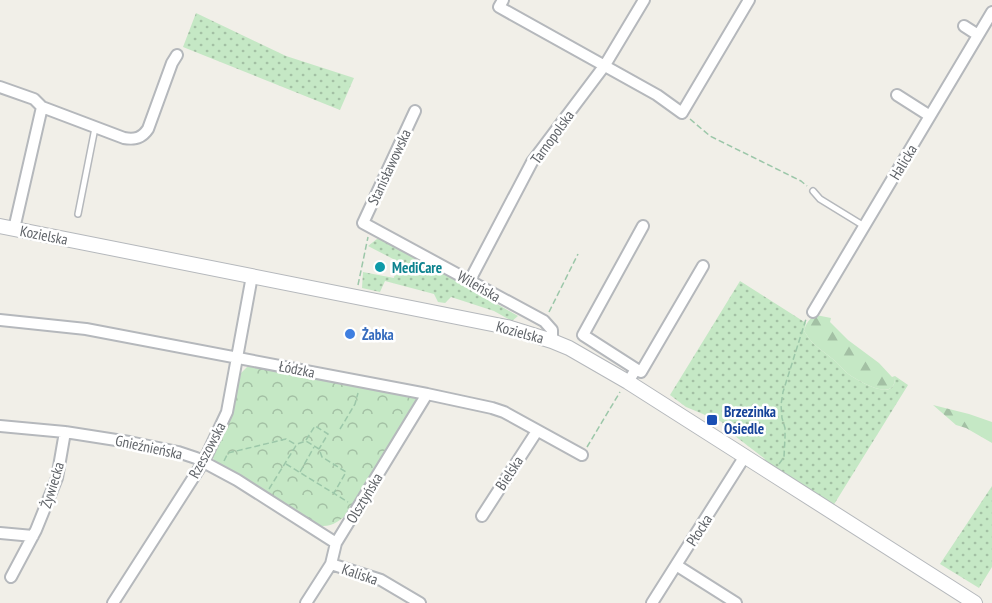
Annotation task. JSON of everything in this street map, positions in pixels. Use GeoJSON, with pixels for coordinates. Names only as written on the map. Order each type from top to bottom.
{"type":"FeatureCollection","features":[{"type":"Feature","properties":{"kind":"street","name":"Tarnopolska"},"geometry":{"type":"LineString","coordinates":[[470,280],[532,162],[605,65],[644,0]]}},
{"type":"Feature","properties":{"kind":"street"},"geometry":{"type":"LineString","coordinates":[[501,3],[657,95],[682,113],[749,0]]}},
{"type":"Feature","properties":{"kind":"street","name":"Halicka"},"geometry":{"type":"LineString","coordinates":[[813,312],[992,12]]}},
{"type":"Feature","properties":{"kind":"street"},"geometry":{"type":"LineString","coordinates":[[964,26],[978,35]]}},
{"type":"Feature","properties":{"kind":"street"},"geometry":{"type":"LineString","coordinates":[[0,87],[34,99],[42,107],[124,138],[135,139],[144,135],[148,129],[177,55]]}},
{"type":"Feature","properties":{"kind":"street"},"geometry":{"type":"LineString","coordinates":[[897,95],[930,116]]}},
{"type":"Feature","properties":{"kind":"street"},"geometry":{"type":"LineString","coordinates":[[7,227],[42,107]]}},
{"type":"Feature","properties":{"kind":"street","name":"Stanisławowska"},"geometry":{"type":"LineString","coordinates":[[366,225],[415,111]]}},
{"type":"Feature","properties":{"kind":"street","name":"Wileńska"},"geometry":{"type":"LineString","coordinates":[[366,225],[544,321]]}},
{"type":"Feature","properties":{"kind":"street"},"geometry":{"type":"LineString","coordinates":[[643,226],[583,335],[641,372],[703,266]]}},
{"type":"Feature","properties":{"kind":"street","name":"Kozielska"},"geometry":{"type":"LineString","coordinates":[[7,227],[252,276],[359,301],[507,327],[552,341],[569,348],[745,456],[975,603]]}},
{"type":"Feature","properties":{"kind":"street","name":"Rzeszowska"},"geometry":{"type":"LineString","coordinates":[[113,603],[204,461],[227,412],[252,276]]}},
{"type":"Feature","properties":{"kind":"street","name":"Łódzka"},"geometry":{"type":"LineString","coordinates":[[0,321],[86,329],[492,408],[504,412],[582,455]]}},
{"type":"Feature","properties":{"kind":"street"},"geometry":{"type":"LineString","coordinates":[[544,321],[552,330],[552,341]]}},
{"type":"Feature","properties":{"kind":"street"},"geometry":{"type":"LineString","coordinates":[[626,385],[636,369]]}},
{"type":"Feature","properties":{"kind":"street","name":"Olsztyńska"},"geometry":{"type":"LineString","coordinates":[[306,603],[331,564],[336,543],[427,394]]}},
{"type":"Feature","properties":{"kind":"street","name":"Gnieźnieńska"},"geometry":{"type":"LineString","coordinates":[[0,426],[65,432],[129,442],[177,452],[204,461],[336,543]]}},
{"type":"Feature","properties":{"kind":"street","name":"Bielska"},"geometry":{"type":"LineString","coordinates":[[482,516],[537,431]]}},
{"type":"Feature","properties":{"kind":"street","name":"Żywiecka"},"geometry":{"type":"LineString","coordinates":[[11,576],[33,536],[57,478],[65,432]]}},
{"type":"Feature","properties":{"kind":"street","name":"Płocka"},"geometry":{"type":"LineString","coordinates":[[652,603],[745,456]]}},
{"type":"Feature","properties":{"kind":"street"},"geometry":{"type":"LineString","coordinates":[[315,529],[328,530],[350,520]]}},
{"type":"Feature","properties":{"kind":"street"},"geometry":{"type":"LineString","coordinates":[[0,533],[33,536]]}},
{"type":"Feature","properties":{"kind":"street","name":"Kaliska"},"geometry":{"type":"LineString","coordinates":[[331,564],[381,580],[420,603]]}},
{"type":"Feature","properties":{"kind":"street"},"geometry":{"type":"LineString","coordinates":[[676,565],[736,603]]}},
{"type":"Feature","properties":{"kind":"lane"},"geometry":{"type":"LineString","coordinates":[[78,214],[95,127]]}},
{"type":"Feature","properties":{"kind":"lane"},"geometry":{"type":"LineString","coordinates":[[813,191],[820,199],[864,226]]}},
{"type":"Feature","properties":{"kind":"path"},"geometry":{"type":"LineString","coordinates":[[682,113],[710,136],[801,181],[813,191]]}},
{"type":"Feature","properties":{"kind":"path"},"geometry":{"type":"LineString","coordinates":[[359,301],[366,225]]}},
{"type":"Feature","properties":{"kind":"path"},"geometry":{"type":"LineString","coordinates":[[544,321],[578,254]]}},
{"type":"Feature","properties":{"kind":"path"},"geometry":{"type":"LineString","coordinates":[[775,468],[784,457],[785,428],[781,405],[783,392],[805,320],[813,312]]}},
{"type":"Feature","properties":{"kind":"path"},"geometry":{"type":"LineString","coordinates":[[340,429],[355,404],[360,381]]}},
{"type":"Feature","properties":{"kind":"path"},"geometry":{"type":"LineString","coordinates":[[582,455],[626,385]]}},
{"type":"Feature","properties":{"kind":"path"},"geometry":{"type":"LineString","coordinates":[[264,498],[296,445],[306,441],[315,426],[328,434],[319,449]]}},
{"type":"Feature","properties":{"kind":"path"},"geometry":{"type":"LineString","coordinates":[[219,470],[228,453],[286,439],[296,445]]}},
{"type":"Feature","properties":{"kind":"path"},"geometry":{"type":"LineString","coordinates":[[306,441],[319,449],[322,457],[346,472],[334,493]]}},
{"type":"Feature","properties":{"kind":"path"},"geometry":{"type":"LineString","coordinates":[[299,472],[315,447]]}},
{"type":"Feature","properties":{"kind":"path"},"geometry":{"type":"LineString","coordinates":[[285,464],[358,507]]}},
{"type":"Feature","properties":{"kind":"green space"},"geometry":{"type":"Polygon","coordinates":[[[196,13],[286,56],[354,78],[340,110],[183,47],[196,13]]]}},
{"type":"Feature","properties":{"kind":"green space"},"geometry":{"type":"Polygon","coordinates":[[[377,239],[384,239],[518,316],[512,321],[494,311],[451,297],[445,303],[438,302],[434,294],[385,281],[380,292],[362,288],[363,272],[394,278],[397,261],[368,246],[377,239]]]}},
{"type":"Feature","properties":{"kind":"green space"},"geometry":{"type":"Polygon","coordinates":[[[740,281],[806,323],[804,331],[811,341],[851,376],[878,389],[890,388],[894,384],[895,376],[908,385],[833,506],[764,461],[765,459],[722,426],[723,423],[686,407],[670,395],[740,281]]]}},
{"type":"Feature","properties":{"kind":"green space"},"geometry":{"type":"Polygon","coordinates":[[[816,315],[831,318],[830,322],[848,340],[879,363],[892,377],[895,376],[894,384],[885,390],[863,383],[851,376],[812,342],[804,331],[811,318],[816,315]]]}},
{"type":"Feature","properties":{"kind":"green space"},"geometry":{"type":"Polygon","coordinates":[[[251,366],[416,397],[417,401],[349,513],[334,524],[316,525],[216,464],[212,456],[230,413],[241,373],[251,366]]]}},
{"type":"Feature","properties":{"kind":"green space"},"geometry":{"type":"Polygon","coordinates":[[[933,405],[992,422],[992,443],[956,425],[933,405]]]}},
{"type":"Feature","properties":{"kind":"green space"},"geometry":{"type":"Polygon","coordinates":[[[992,486],[992,567],[979,588],[940,564],[992,486]]]}},
{"type":"Feature","properties":{"kind":"place","name":"MediCare"},"geometry":{"type":"Point","coordinates":[380,267]}},
{"type":"Feature","properties":{"kind":"place","name":"Żabka"},"geometry":{"type":"Point","coordinates":[350,334]}},
{"type":"Feature","properties":{"kind":"place","name":"Brzezinka Osiedle"},"geometry":{"type":"Point","coordinates":[712,420]}}]}
